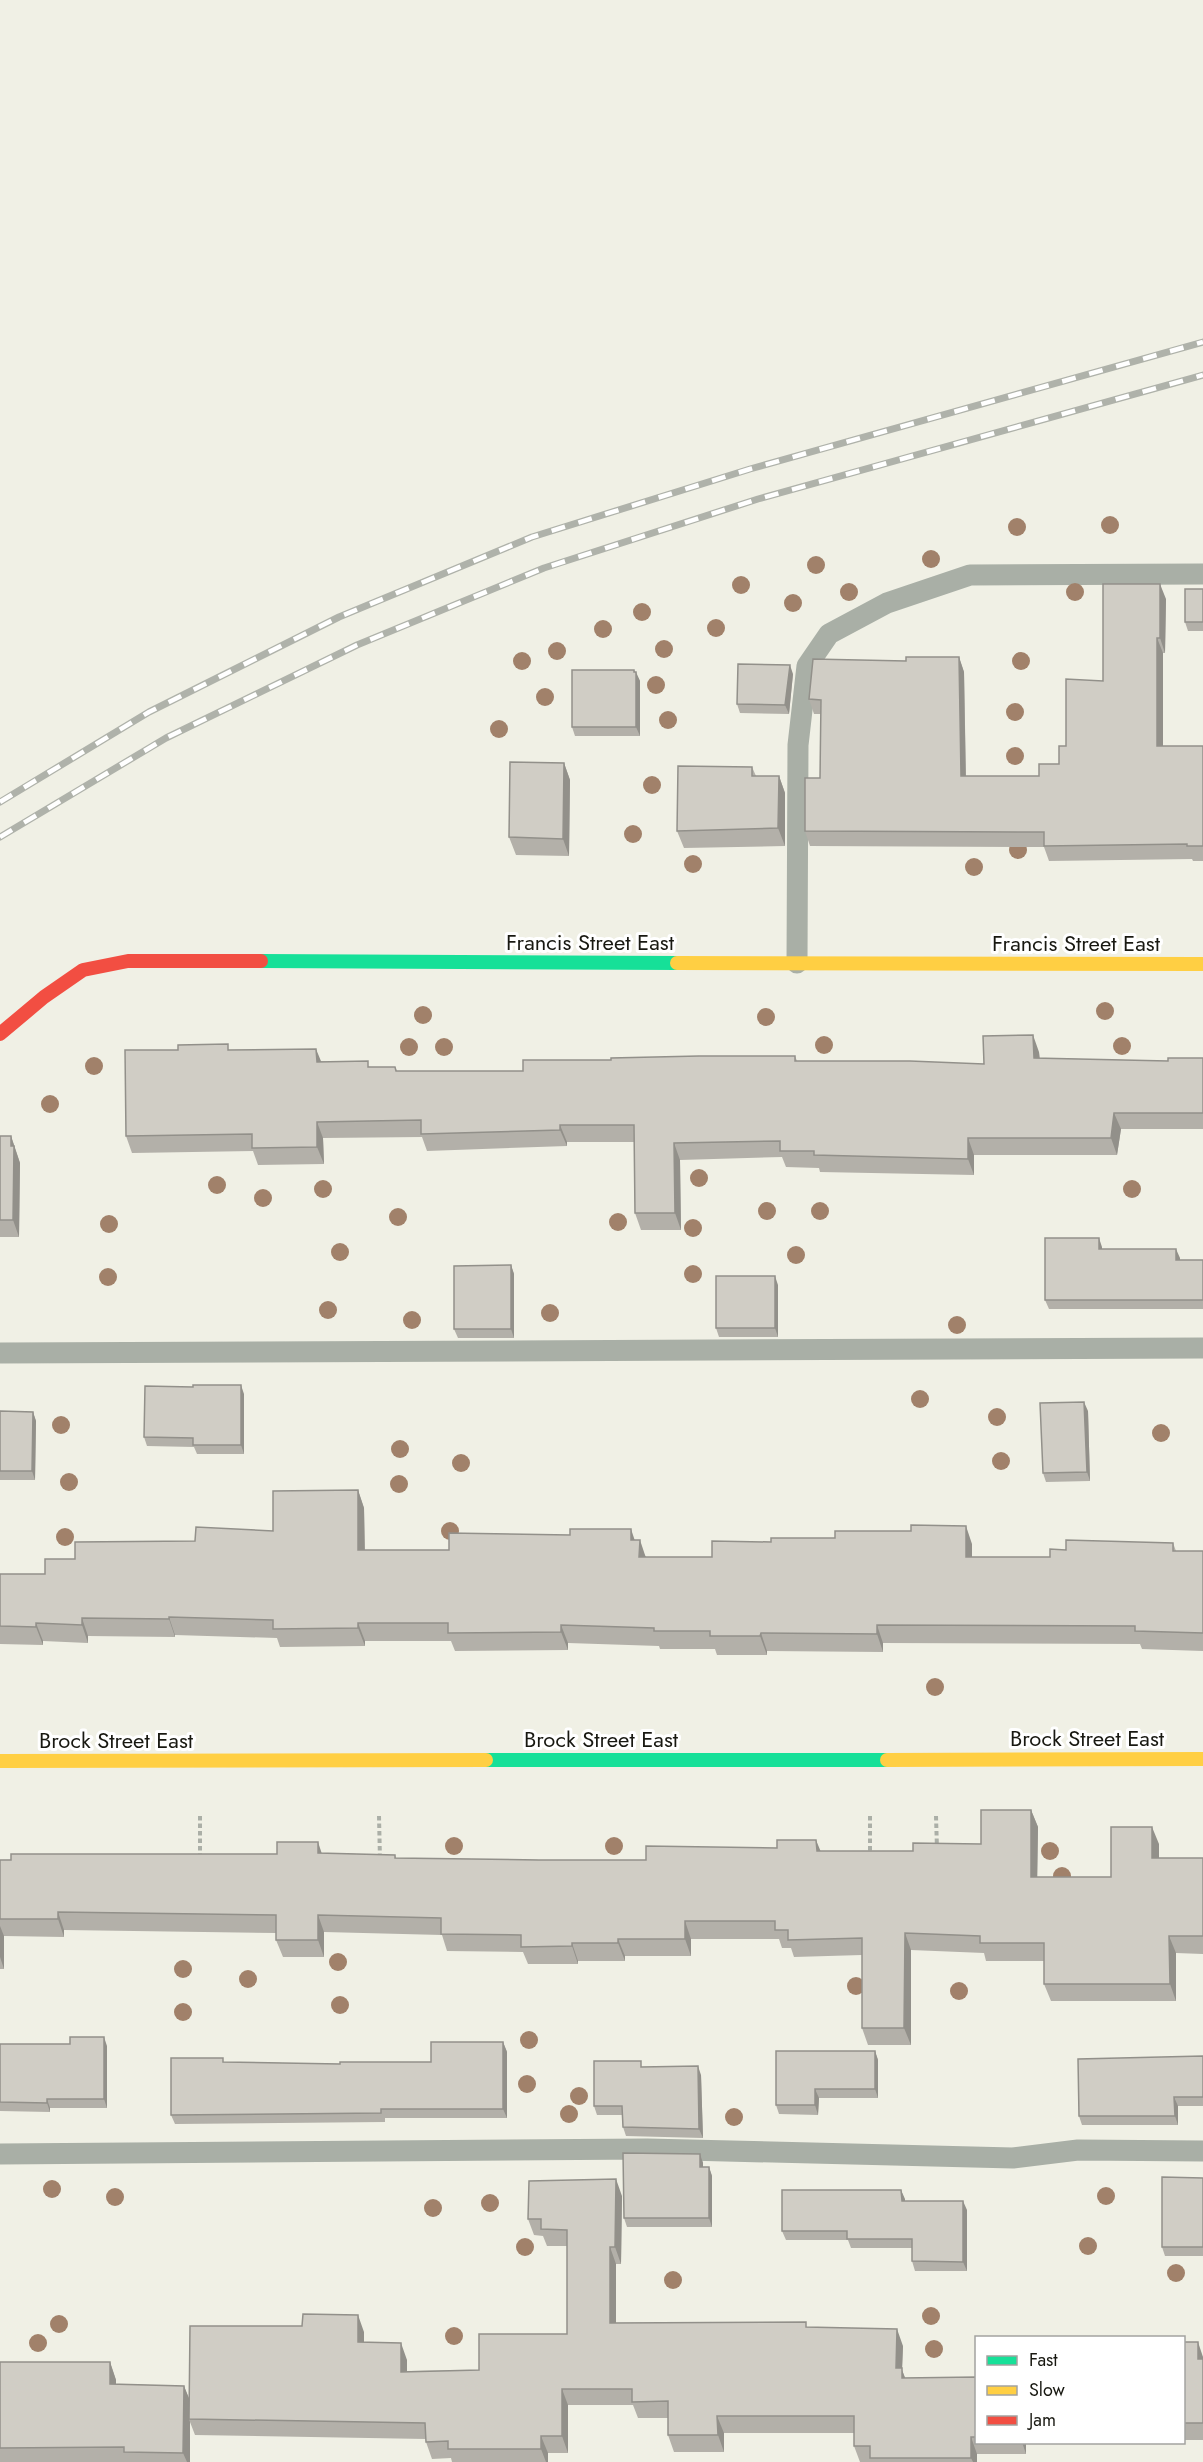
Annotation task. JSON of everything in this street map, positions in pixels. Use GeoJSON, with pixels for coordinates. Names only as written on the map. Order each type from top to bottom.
{"type":"FeatureCollection","features":[{"type":"Feature","properties":{"kind":"street","name":"Francis Street East"},"geometry":{"type":"LineString","coordinates":[[0,1034],[44,997],[83,970],[128,961],[1203,964]]}},
{"type":"Feature","properties":{"kind":"street","name":"Brock Street East"},"geometry":{"type":"LineString","coordinates":[[0,1761],[1203,1759]]}},
{"type":"Feature","properties":{"kind":"lane"},"geometry":{"type":"LineString","coordinates":[[797,963],[798,745],[807,666],[829,634],[887,603],[970,575],[1203,574]]}},
{"type":"Feature","properties":{"kind":"lane"},"geometry":{"type":"LineString","coordinates":[[0,1353],[1203,1348]]}},
{"type":"Feature","properties":{"kind":"lane"},"geometry":{"type":"LineString","coordinates":[[0,2154],[647,2149],[1013,2158],[1078,2150],[1203,2151]]}},
{"type":"Feature","properties":{"kind":"path"},"geometry":{"type":"LineString","coordinates":[[200,1816],[201,1865]]}},
{"type":"Feature","properties":{"kind":"path"},"geometry":{"type":"LineString","coordinates":[[379,1816],[380,1860]]}},
{"type":"Feature","properties":{"kind":"path"},"geometry":{"type":"LineString","coordinates":[[870,1816],[870,1860]]}},
{"type":"Feature","properties":{"kind":"path"},"geometry":{"type":"LineString","coordinates":[[936,1816],[937,1852]]}},
{"type":"Feature","properties":{"kind":"building"},"geometry":{"type":"Polygon","coordinates":[[[1103,584],[1160,584],[1160,638],[1157,638],[1157,746],[1203,746],[1203,846],[1187,846],[1187,844],[1044,846],[1044,832],[805,831],[805,778],[820,778],[821,700],[809,699],[813,659],[906,661],[906,657],[959,657],[961,776],[1039,776],[1039,764],[1059,764],[1059,746],[1066,746],[1066,679],[1103,681],[1103,584]]]}},
{"type":"Feature","properties":{"kind":"building"},"geometry":{"type":"Polygon","coordinates":[[[1185,589],[1203,589],[1203,622],[1185,622],[1185,589]]]}},
{"type":"Feature","properties":{"kind":"building"},"geometry":{"type":"Polygon","coordinates":[[[738,664],[790,665],[785,705],[737,704],[738,664]]]}},
{"type":"Feature","properties":{"kind":"building"},"geometry":{"type":"Polygon","coordinates":[[[572,670],[634,670],[636,672],[636,727],[572,727],[572,670]]]}},
{"type":"Feature","properties":{"kind":"building"},"geometry":{"type":"Polygon","coordinates":[[[510,762],[564,763],[563,839],[509,837],[510,762]]]}},
{"type":"Feature","properties":{"kind":"building"},"geometry":{"type":"Polygon","coordinates":[[[678,766],[752,767],[752,776],[779,776],[778,828],[677,831],[678,766]]]}},
{"type":"Feature","properties":{"kind":"building"},"geometry":{"type":"Polygon","coordinates":[[[1033,1035],[1034,1058],[1168,1061],[1168,1058],[1203,1058],[1203,1113],[1114,1113],[1111,1138],[968,1138],[968,1159],[814,1155],[814,1151],[780,1151],[780,1141],[674,1143],[675,1213],[635,1213],[634,1125],[560,1125],[560,1130],[421,1134],[421,1120],[317,1122],[317,1147],[252,1148],[252,1134],[126,1136],[125,1050],[178,1050],[178,1045],[228,1044],[228,1050],[316,1049],[317,1062],[368,1061],[368,1067],[395,1067],[396,1071],[523,1071],[523,1060],[611,1060],[611,1058],[699,1056],[795,1056],[795,1061],[910,1061],[984,1064],[983,1036],[1033,1035]]]}},
{"type":"Feature","properties":{"kind":"building"},"geometry":{"type":"Polygon","coordinates":[[[0,1136],[11,1136],[11,1146],[14,1146],[13,1220],[0,1220],[0,1136]]]}},
{"type":"Feature","properties":{"kind":"building"},"geometry":{"type":"Polygon","coordinates":[[[1045,1238],[1099,1238],[1099,1249],[1176,1249],[1176,1260],[1203,1260],[1203,1300],[1045,1300],[1045,1238]]]}},
{"type":"Feature","properties":{"kind":"building"},"geometry":{"type":"Polygon","coordinates":[[[511,1265],[511,1329],[454,1329],[454,1266],[511,1265]]]}},
{"type":"Feature","properties":{"kind":"building"},"geometry":{"type":"Polygon","coordinates":[[[716,1276],[775,1276],[775,1328],[716,1328],[716,1276]]]}},
{"type":"Feature","properties":{"kind":"building"},"geometry":{"type":"Polygon","coordinates":[[[193,1385],[241,1385],[241,1445],[193,1445],[193,1438],[144,1437],[145,1386],[193,1387],[193,1385]]]}},
{"type":"Feature","properties":{"kind":"building"},"geometry":{"type":"Polygon","coordinates":[[[1084,1402],[1087,1472],[1043,1473],[1040,1403],[1084,1402]]]}},
{"type":"Feature","properties":{"kind":"building"},"geometry":{"type":"Polygon","coordinates":[[[0,1411],[33,1412],[32,1471],[0,1471],[0,1411]]]}},
{"type":"Feature","properties":{"kind":"building"},"geometry":{"type":"Polygon","coordinates":[[[358,1490],[358,1550],[449,1550],[449,1533],[570,1535],[570,1529],[631,1529],[631,1540],[640,1540],[639,1557],[712,1557],[712,1541],[771,1542],[771,1538],[835,1538],[835,1531],[911,1531],[911,1525],[966,1526],[966,1557],[1050,1557],[1050,1549],[1066,1550],[1066,1540],[1173,1543],[1173,1551],[1203,1551],[1203,1633],[1135,1631],[1135,1626],[877,1625],[877,1634],[761,1633],[760,1636],[710,1636],[710,1631],[654,1631],[654,1628],[561,1625],[561,1632],[448,1633],[448,1623],[358,1623],[358,1628],[273,1629],[273,1620],[169,1617],[169,1619],[82,1618],[82,1625],[36,1623],[36,1627],[0,1626],[0,1574],[45,1574],[45,1559],[75,1559],[75,1542],[195,1541],[196,1527],[273,1531],[273,1491],[358,1490]]]}},
{"type":"Feature","properties":{"kind":"building"},"geometry":{"type":"Polygon","coordinates":[[[981,1810],[1031,1810],[1031,1877],[1111,1877],[1111,1827],[1152,1827],[1152,1858],[1203,1858],[1203,1936],[1169,1936],[1170,1984],[1044,1984],[1044,1943],[980,1943],[980,1936],[905,1933],[904,2028],[862,2028],[862,1938],[788,1940],[788,1930],[775,1930],[775,1921],[685,1921],[685,1939],[618,1939],[618,1943],[572,1943],[572,1946],[521,1947],[521,1935],[441,1934],[441,1918],[318,1915],[318,1940],[276,1940],[276,1915],[58,1912],[58,1919],[0,1919],[0,1860],[11,1860],[11,1854],[277,1854],[277,1842],[318,1842],[318,1853],[395,1855],[395,1858],[646,1860],[646,1846],[777,1848],[777,1840],[816,1840],[817,1851],[913,1851],[913,1843],[981,1844],[981,1810]]]}},
{"type":"Feature","properties":{"kind":"building"},"geometry":{"type":"Polygon","coordinates":[[[70,2037],[104,2037],[104,2099],[47,2099],[47,2103],[0,2102],[0,2044],[70,2044],[70,2037]]]}},
{"type":"Feature","properties":{"kind":"building"},"geometry":{"type":"Polygon","coordinates":[[[431,2042],[503,2042],[503,2109],[381,2109],[381,2113],[171,2115],[171,2058],[223,2058],[223,2062],[340,2064],[340,2062],[431,2062],[431,2042]]]}},
{"type":"Feature","properties":{"kind":"building"},"geometry":{"type":"Polygon","coordinates":[[[776,2051],[875,2051],[875,2089],[815,2089],[815,2105],[776,2105],[776,2051]]]}},
{"type":"Feature","properties":{"kind":"building"},"geometry":{"type":"Polygon","coordinates":[[[1203,2056],[1203,2097],[1174,2097],[1175,2116],[1079,2116],[1078,2059],[1203,2056]]]}},
{"type":"Feature","properties":{"kind":"building"},"geometry":{"type":"Polygon","coordinates":[[[594,2061],[641,2061],[641,2067],[698,2066],[699,2129],[623,2127],[622,2106],[594,2106],[594,2061]]]}},
{"type":"Feature","properties":{"kind":"building"},"geometry":{"type":"Polygon","coordinates":[[[623,2153],[700,2154],[700,2167],[709,2167],[709,2218],[624,2218],[623,2153]]]}},
{"type":"Feature","properties":{"kind":"building"},"geometry":{"type":"Polygon","coordinates":[[[1162,2177],[1203,2178],[1203,2247],[1162,2247],[1162,2177]]]}},
{"type":"Feature","properties":{"kind":"building"},"geometry":{"type":"Polygon","coordinates":[[[616,2179],[615,2247],[610,2247],[610,2323],[806,2322],[806,2327],[897,2329],[896,2368],[902,2368],[902,2378],[975,2377],[975,2437],[971,2437],[971,2458],[870,2458],[870,2446],[854,2446],[854,2416],[717,2416],[718,2435],[668,2435],[668,2401],[632,2402],[632,2389],[562,2389],[562,2436],[541,2436],[541,2449],[448,2449],[448,2441],[426,2442],[425,2423],[189,2419],[190,2326],[302,2326],[303,2314],[358,2315],[358,2342],[401,2343],[401,2372],[479,2370],[479,2334],[567,2334],[567,2230],[541,2229],[541,2219],[528,2219],[529,2181],[616,2179]]]}},
{"type":"Feature","properties":{"kind":"building"},"geometry":{"type":"Polygon","coordinates":[[[782,2190],[901,2190],[902,2201],[963,2201],[963,2262],[912,2261],[912,2239],[847,2239],[847,2231],[782,2231],[782,2190]]]}},
{"type":"Feature","properties":{"kind":"building"},"geometry":{"type":"Polygon","coordinates":[[[1185,2342],[1198,2342],[1198,2359],[1203,2359],[1203,2423],[1185,2423],[1185,2342]]]}},
{"type":"Feature","properties":{"kind":"building"},"geometry":{"type":"Polygon","coordinates":[[[0,2362],[110,2362],[110,2384],[184,2386],[183,2453],[124,2452],[124,2447],[0,2448],[0,2362]]]}},
{"type":"Feature","properties":{"kind":"railway"},"geometry":{"type":"LineString","coordinates":[[0,802],[149,712],[339,617],[532,537],[750,469],[1203,342]]}},
{"type":"Feature","properties":{"kind":"railway"},"geometry":{"type":"LineString","coordinates":[[0,837],[166,738],[357,645],[544,568],[758,499],[1203,375]]}},
{"type":"Feature","properties":{"kind":"traffic: fast"},"geometry":{"type":"LineString","coordinates":[[261,961],[677,963]]}},
{"type":"Feature","properties":{"kind":"traffic: fast"},"geometry":{"type":"LineString","coordinates":[[486,1760],[887,1760]]}},
{"type":"Feature","properties":{"kind":"traffic: slow"},"geometry":{"type":"LineString","coordinates":[[677,963],[1203,964]]}},
{"type":"Feature","properties":{"kind":"traffic: slow"},"geometry":{"type":"LineString","coordinates":[[887,1760],[1203,1759]]}},
{"type":"Feature","properties":{"kind":"traffic: slow"},"geometry":{"type":"LineString","coordinates":[[0,1761],[486,1760]]}},
{"type":"Feature","properties":{"kind":"traffic: jam"},"geometry":{"type":"LineString","coordinates":[[0,1034],[44,997],[83,970],[128,961],[261,961]]}}]}
